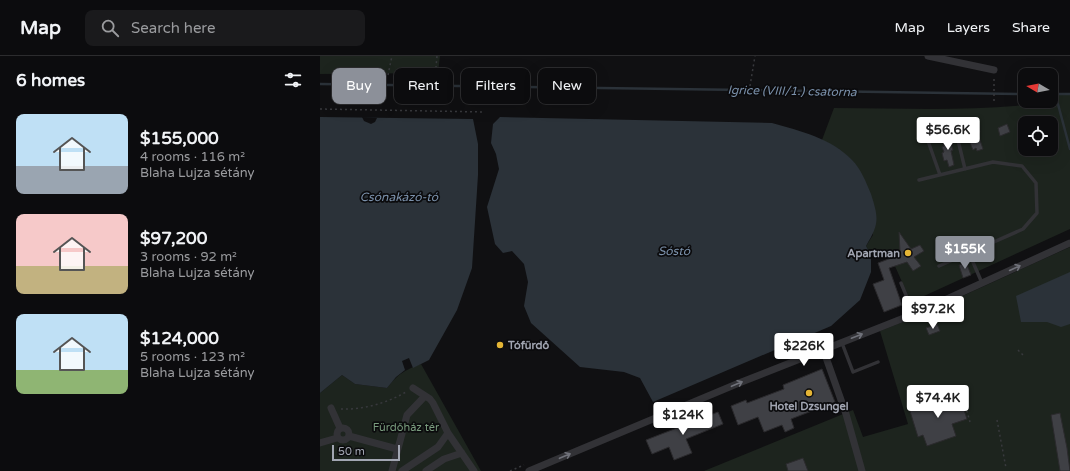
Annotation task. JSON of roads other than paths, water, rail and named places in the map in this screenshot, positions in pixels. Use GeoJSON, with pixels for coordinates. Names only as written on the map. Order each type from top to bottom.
{"type":"FeatureCollection","features":[{"type":"Feature","properties":{"kind":"street"},"geometry":{"type":"LineString","coordinates":[[928,56],[994,70]]}},
{"type":"Feature","properties":{"kind":"street"},"geometry":{"type":"LineString","coordinates":[[529,471],[823,349],[914,314],[1070,243]]}},
{"type":"Feature","properties":{"kind":"street"},"geometry":{"type":"LineString","coordinates":[[823,349],[846,414],[862,471]]}},
{"type":"Feature","properties":{"kind":"street"},"geometry":{"type":"LineString","coordinates":[[413,388],[433,403],[448,433],[474,471]]}},
{"type":"Feature","properties":{"kind":"street"},"geometry":{"type":"LineString","coordinates":[[392,471],[407,415],[425,396]]}},
{"type":"Feature","properties":{"kind":"street"},"geometry":{"type":"LineString","coordinates":[[331,408],[340,428]]}},
{"type":"Feature","properties":{"kind":"street"},"geometry":{"type":"LineString","coordinates":[[340,428],[344,428],[348,431],[349,436]]}},
{"type":"Feature","properties":{"kind":"street"},"geometry":{"type":"LineString","coordinates":[[337,438],[336,433],[340,428]]}},
{"type":"Feature","properties":{"kind":"street"},"geometry":{"type":"LineString","coordinates":[[402,471],[438,447],[448,433]]}},
{"type":"Feature","properties":{"kind":"street"},"geometry":{"type":"LineString","coordinates":[[349,436],[397,449]]}},
{"type":"Feature","properties":{"kind":"street"},"geometry":{"type":"LineString","coordinates":[[320,443],[337,438],[342,441],[346,440],[349,436]]}},
{"type":"Feature","properties":{"kind":"street"},"geometry":{"type":"LineString","coordinates":[[438,447],[438,452],[444,459]]}},
{"type":"Feature","properties":{"kind":"street"},"geometry":{"type":"LineString","coordinates":[[426,471],[444,459],[462,453]]}},
{"type":"Feature","properties":{"kind":"lane"},"geometry":{"type":"LineString","coordinates":[[957,136],[966,168]]}},
{"type":"Feature","properties":{"kind":"lane"},"geometry":{"type":"LineString","coordinates":[[928,142],[940,175]]}},
{"type":"Feature","properties":{"kind":"lane"},"geometry":{"type":"LineString","coordinates":[[919,180],[993,162],[1022,166],[1036,183],[1037,212],[1023,229],[939,266]]}},
{"type":"Feature","properties":{"kind":"lane"},"geometry":{"type":"LineString","coordinates":[[969,253],[982,283]]}},
{"type":"Feature","properties":{"kind":"lane"},"geometry":{"type":"LineString","coordinates":[[901,283],[914,314]]}},
{"type":"Feature","properties":{"kind":"lane"},"geometry":{"type":"LineString","coordinates":[[841,342],[853,372],[878,362]]}},
{"type":"Feature","properties":{"kind":"water","name":"Csónakázó-tó"},"geometry":{"type":"Polygon","coordinates":[[[320,117],[473,119],[478,144],[478,175],[472,268],[457,310],[429,360],[413,368],[409,358],[402,361],[405,370],[396,377],[387,388],[355,384],[342,375],[320,393],[320,117]]]}},
{"type":"Feature","properties":{"kind":"water","name":"Sóstó"},"geometry":{"type":"Polygon","coordinates":[[[500,117],[772,123],[815,136],[835,146],[844,152],[858,167],[871,194],[876,216],[873,232],[866,246],[871,255],[871,272],[860,300],[831,326],[653,402],[640,378],[624,372],[580,367],[531,323],[524,306],[528,282],[524,264],[512,251],[503,253],[495,244],[487,207],[499,169],[496,154],[491,143],[493,124],[500,117]]]}},
{"type":"Feature","properties":{"kind":"water"},"geometry":{"type":"Polygon","coordinates":[[[1070,272],[1070,324],[1061,327],[1047,322],[1021,322],[1016,296],[1070,272]]]}},
{"type":"Feature","properties":{"kind":"waterway","name":"Igrice (VIII/1.) csatorna"},"geometry":{"type":"LineString","coordinates":[[320,84],[1018,94]]}},
{"type":"Feature","properties":{"kind":"waterway","name":"Igrice (VIII/1.) csatorna"},"geometry":{"type":"LineString","coordinates":[[1058,94],[1070,94]]}},
{"type":"Feature","properties":{"kind":"waterway"},"geometry":{"type":"LineString","coordinates":[[1058,104],[1070,149]]}},
{"type":"Feature","properties":{"kind":"place","name":"Apartman"},"geometry":{"type":"Point","coordinates":[908,253]}},
{"type":"Feature","properties":{"kind":"place","name":"Tófürdő"},"geometry":{"type":"Point","coordinates":[500,345]}},
{"type":"Feature","properties":{"kind":"place","name":"Hotel Dzsungel"},"geometry":{"type":"Point","coordinates":[809,393]}},
{"type":"Feature","properties":{"kind":"park label","name":"Fürdőház tér"},"geometry":{"type":"Point","coordinates":[406,427]}}]}
